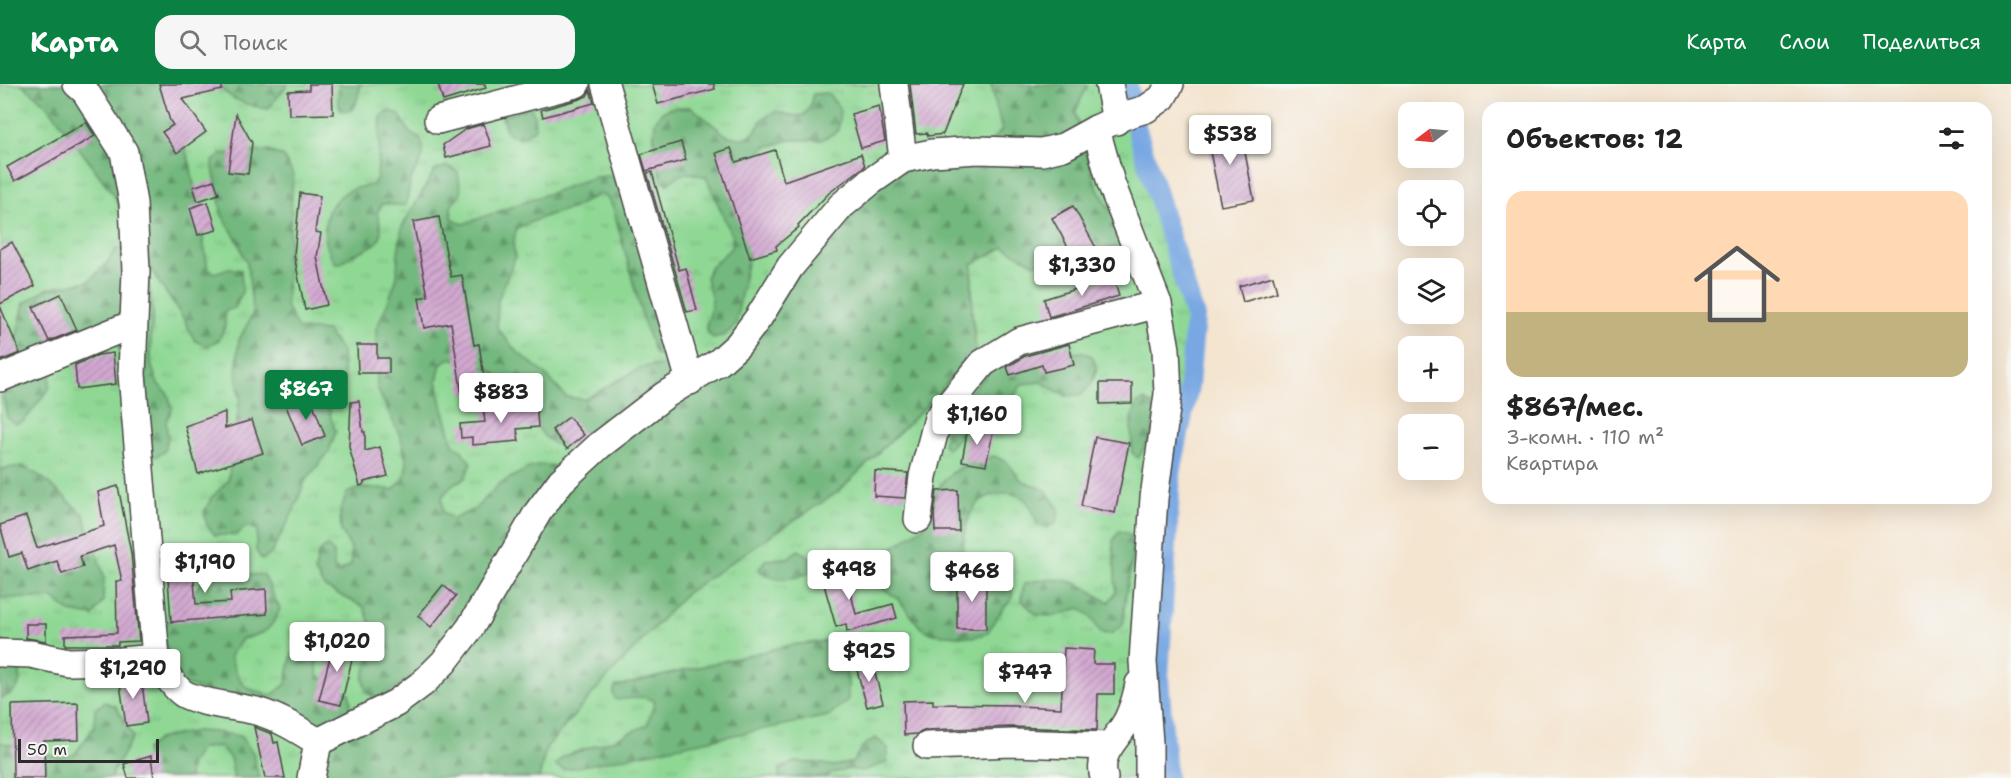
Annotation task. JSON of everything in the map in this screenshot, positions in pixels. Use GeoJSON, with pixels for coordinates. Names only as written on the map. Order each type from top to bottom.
{"type":"FeatureCollection","features":[{"type":"Feature","properties":{"kind":"street"},"geometry":{"type":"LineString","coordinates":[[77,84],[85,91],[124,152],[133,203],[136,271],[132,374],[156,658],[167,675],[184,693],[215,704],[258,711],[297,728],[318,742]]}},
{"type":"Feature","properties":{"kind":"street"},"geometry":{"type":"LineString","coordinates":[[438,120],[576,84]]}},
{"type":"Feature","properties":{"kind":"street"},"geometry":{"type":"LineString","coordinates":[[605,84],[690,381]]}},
{"type":"Feature","properties":{"kind":"street"},"geometry":{"type":"LineString","coordinates":[[894,84],[903,159]]}},
{"type":"Feature","properties":{"kind":"street"},"geometry":{"type":"LineString","coordinates":[[1104,778],[1103,760],[1109,746],[1127,721],[1137,697],[1143,661],[1154,498],[1168,394],[1167,350],[1158,304],[1111,183],[1121,118],[1109,84]]}},
{"type":"Feature","properties":{"kind":"street"},"geometry":{"type":"LineString","coordinates":[[318,742],[396,703],[423,683],[444,662],[470,628],[526,531],[561,481],[600,445],[656,403],[719,362],[738,345],[759,317],[790,267],[841,206],[870,182],[903,159],[932,153],[978,150],[1042,152],[1063,147],[1162,98],[1170,84]]}},
{"type":"Feature","properties":{"kind":"street"},"geometry":{"type":"LineString","coordinates":[[918,519],[928,448],[938,418],[983,363],[1019,341],[1158,304]]}},
{"type":"Feature","properties":{"kind":"street"},"geometry":{"type":"LineString","coordinates":[[0,378],[133,324]]}},
{"type":"Feature","properties":{"kind":"street"},"geometry":{"type":"LineString","coordinates":[[0,652],[31,654],[68,662],[156,658]]}},
{"type":"Feature","properties":{"kind":"street"},"geometry":{"type":"LineString","coordinates":[[1143,661],[1149,778]]}},
{"type":"Feature","properties":{"kind":"street"},"geometry":{"type":"LineString","coordinates":[[311,778],[318,742]]}},
{"type":"Feature","properties":{"kind":"street"},"geometry":{"type":"LineString","coordinates":[[927,746],[1013,743],[1109,746]]}},
{"type":"Feature","properties":{"kind":"green space"},"geometry":{"type":"Polygon","coordinates":[[[0,84],[991,84],[1002,130],[992,141],[739,337],[316,778],[0,778],[0,84]]]}},
{"type":"Feature","properties":{"kind":"green space"},"geometry":{"type":"Polygon","coordinates":[[[22,84],[161,84],[190,163],[208,269],[215,273],[229,268],[241,270],[242,292],[235,308],[225,311],[225,326],[219,340],[207,346],[195,341],[184,319],[158,281],[113,194],[48,106],[22,84]]]}},
{"type":"Feature","properties":{"kind":"green space"},"geometry":{"type":"Polygon","coordinates":[[[217,84],[288,84],[268,109],[240,101],[222,90],[217,84]]]}},
{"type":"Feature","properties":{"kind":"green space"},"geometry":{"type":"Polygon","coordinates":[[[339,84],[361,84],[356,104],[351,111],[341,110],[338,102],[339,84]]]}},
{"type":"Feature","properties":{"kind":"green space"},"geometry":{"type":"Polygon","coordinates":[[[991,84],[1088,84],[1075,112],[1096,186],[1120,227],[1120,246],[1035,264],[1004,247],[972,264],[972,313],[976,351],[929,403],[838,492],[685,594],[594,692],[546,748],[539,778],[316,778],[313,742],[454,656],[551,492],[713,362],[855,188],[992,141],[1002,130],[991,84]]]}},
{"type":"Feature","properties":{"kind":"green space"},"geometry":{"type":"Polygon","coordinates":[[[1088,84],[1128,84],[1134,120],[1195,317],[1189,386],[1171,474],[1159,678],[1167,778],[539,778],[546,748],[594,692],[685,594],[838,492],[929,403],[976,351],[972,313],[972,264],[1004,246],[1035,264],[1120,227],[1096,186],[1075,112],[1088,84]]]}},
{"type":"Feature","properties":{"kind":"green space"},"geometry":{"type":"Polygon","coordinates":[[[828,93],[840,109],[838,131],[821,140],[791,140],[766,147],[757,155],[764,190],[736,324],[725,335],[713,338],[708,333],[706,325],[712,301],[706,277],[710,268],[732,247],[732,236],[706,177],[686,173],[668,184],[662,180],[654,139],[657,119],[663,112],[672,108],[691,107],[726,135],[744,139],[754,133],[763,118],[776,111],[794,116],[804,115],[810,107],[813,94],[828,93]]]}},
{"type":"Feature","properties":{"kind":"green space"},"geometry":{"type":"Polygon","coordinates":[[[530,107],[534,115],[535,128],[522,138],[510,135],[502,117],[530,107]]]}},
{"type":"Feature","properties":{"kind":"green space"},"geometry":{"type":"Polygon","coordinates":[[[390,111],[399,114],[410,133],[420,138],[423,149],[422,158],[412,177],[406,205],[382,204],[377,213],[381,231],[378,241],[369,248],[336,264],[330,254],[325,233],[328,213],[340,196],[358,187],[373,185],[377,177],[381,116],[390,111]]]}},
{"type":"Feature","properties":{"kind":"green space"},"geometry":{"type":"Polygon","coordinates":[[[268,151],[283,156],[293,174],[286,306],[298,329],[327,331],[342,352],[344,381],[331,399],[330,417],[336,432],[328,453],[305,481],[292,514],[271,554],[262,560],[256,551],[257,530],[247,526],[236,535],[215,535],[207,525],[204,512],[212,497],[228,481],[240,399],[236,373],[239,340],[253,313],[247,263],[222,215],[212,162],[222,154],[268,151]]]}},
{"type":"Feature","properties":{"kind":"green space"},"geometry":{"type":"Polygon","coordinates":[[[447,166],[458,172],[461,192],[451,206],[452,218],[463,224],[595,177],[617,175],[628,186],[674,353],[666,359],[655,354],[644,323],[613,207],[607,197],[599,194],[573,208],[548,215],[517,228],[513,243],[515,258],[498,300],[497,327],[515,350],[543,372],[566,397],[585,399],[642,367],[662,365],[674,368],[671,379],[641,395],[600,431],[581,444],[554,444],[544,436],[512,391],[492,371],[451,358],[441,363],[437,381],[453,444],[471,463],[465,478],[453,484],[442,497],[443,512],[453,519],[475,509],[499,484],[527,469],[540,465],[555,466],[556,476],[439,658],[378,699],[367,693],[363,679],[373,631],[364,607],[324,587],[315,572],[318,553],[327,546],[334,553],[334,568],[340,572],[351,565],[351,548],[341,531],[340,511],[347,493],[370,488],[393,490],[404,479],[407,463],[401,438],[377,388],[376,329],[397,277],[402,227],[435,170],[447,166]]]}},
{"type":"Feature","properties":{"kind":"green space"},"geometry":{"type":"Polygon","coordinates":[[[116,249],[129,249],[149,284],[153,313],[151,364],[158,384],[168,394],[172,409],[166,422],[168,437],[165,451],[157,456],[145,456],[126,395],[117,336],[53,358],[49,389],[24,421],[15,424],[7,417],[3,397],[24,303],[47,289],[89,281],[106,264],[116,249]]]}},
{"type":"Feature","properties":{"kind":"green space"},"geometry":{"type":"Polygon","coordinates":[[[1082,352],[1092,356],[1097,368],[1091,385],[1080,395],[1066,396],[1041,382],[1022,384],[1014,396],[1001,404],[973,412],[961,426],[958,438],[948,448],[943,445],[948,416],[1000,360],[1082,352]]]}},
{"type":"Feature","properties":{"kind":"green space"},"geometry":{"type":"Polygon","coordinates":[[[1144,400],[1152,404],[1154,418],[1149,439],[1138,458],[1132,453],[1131,418],[1138,403],[1144,400]]]}},
{"type":"Feature","properties":{"kind":"green space"},"geometry":{"type":"Polygon","coordinates":[[[994,456],[1007,462],[1021,480],[1046,490],[1059,510],[1057,522],[1047,528],[1037,524],[1027,501],[1013,494],[993,495],[980,501],[972,511],[964,535],[963,553],[966,568],[1011,586],[1013,598],[1004,607],[987,633],[974,637],[933,634],[920,627],[899,600],[880,586],[870,564],[874,554],[893,547],[926,525],[933,500],[947,477],[966,465],[994,456]]]}},
{"type":"Feature","properties":{"kind":"green space"},"geometry":{"type":"Polygon","coordinates":[[[22,466],[42,477],[84,515],[104,576],[103,601],[93,616],[70,612],[53,598],[0,598],[0,469],[22,466]]]}},
{"type":"Feature","properties":{"kind":"green space"},"geometry":{"type":"Polygon","coordinates":[[[1119,531],[1130,534],[1132,560],[1123,625],[1111,634],[1101,633],[1090,616],[1080,608],[1055,616],[1037,615],[1021,600],[1024,584],[1040,580],[1057,580],[1082,586],[1109,602],[1116,592],[1113,541],[1119,531]]]}},
{"type":"Feature","properties":{"kind":"green space"},"geometry":{"type":"Polygon","coordinates":[[[798,550],[810,557],[811,572],[784,579],[770,577],[759,569],[765,560],[788,558],[798,550]]]}},
{"type":"Feature","properties":{"kind":"green space"},"geometry":{"type":"Polygon","coordinates":[[[219,574],[264,575],[280,609],[270,627],[261,633],[242,639],[230,656],[240,680],[254,691],[272,695],[286,684],[294,651],[309,637],[316,651],[318,676],[349,693],[351,702],[349,711],[324,726],[312,725],[174,681],[162,629],[202,582],[219,574]]]}},
{"type":"Feature","properties":{"kind":"green space"},"geometry":{"type":"Polygon","coordinates":[[[0,639],[16,651],[20,680],[15,691],[0,699],[0,639]]]}},
{"type":"Feature","properties":{"kind":"green space"},"geometry":{"type":"Polygon","coordinates":[[[827,641],[840,651],[848,681],[848,700],[828,716],[563,770],[555,765],[564,756],[613,740],[647,725],[655,701],[644,697],[616,700],[613,694],[615,687],[791,645],[827,641]]]}},
{"type":"Feature","properties":{"kind":"green space"},"geometry":{"type":"Polygon","coordinates":[[[104,702],[116,706],[133,737],[112,773],[112,778],[0,778],[0,742],[61,758],[75,754],[94,727],[95,710],[104,702]]]}},
{"type":"Feature","properties":{"kind":"green space"},"geometry":{"type":"Polygon","coordinates":[[[196,731],[240,736],[253,753],[259,778],[234,778],[230,758],[219,746],[200,749],[190,765],[189,778],[147,778],[146,750],[158,739],[196,731]]]}},
{"type":"Feature","properties":{"kind":"green space"},"geometry":{"type":"Polygon","coordinates":[[[876,738],[888,748],[886,763],[863,771],[848,769],[826,777],[779,778],[780,769],[794,762],[833,766],[853,762],[863,746],[876,738]]]}},
{"type":"Feature","properties":{"kind":"building"},"geometry":{"type":"Polygon","coordinates":[[[159,84],[222,84],[222,90],[183,99],[206,132],[177,153],[162,132],[173,125],[159,84]]]}},
{"type":"Feature","properties":{"kind":"building"},"geometry":{"type":"Polygon","coordinates":[[[309,84],[332,84],[333,114],[289,115],[288,91],[309,90],[309,84]]]}},
{"type":"Feature","properties":{"kind":"building"},"geometry":{"type":"Polygon","coordinates":[[[438,84],[485,84],[486,88],[443,101],[438,84]]]}},
{"type":"Feature","properties":{"kind":"building"},"geometry":{"type":"Polygon","coordinates":[[[652,84],[714,84],[715,89],[658,104],[652,84]]]}},
{"type":"Feature","properties":{"kind":"building"},"geometry":{"type":"Polygon","coordinates":[[[910,84],[963,84],[943,134],[928,136],[927,133],[916,134],[910,84]]]}},
{"type":"Feature","properties":{"kind":"building"},"geometry":{"type":"Polygon","coordinates":[[[590,90],[594,103],[543,117],[541,110],[580,99],[587,96],[590,90]]]}},
{"type":"Feature","properties":{"kind":"building"},"geometry":{"type":"Polygon","coordinates":[[[879,106],[885,141],[861,148],[851,114],[879,106]]]}},
{"type":"Feature","properties":{"kind":"building"},"geometry":{"type":"Polygon","coordinates":[[[236,114],[252,143],[248,174],[228,172],[236,114]]]}},
{"type":"Feature","properties":{"kind":"building"},"geometry":{"type":"Polygon","coordinates":[[[86,122],[95,136],[15,181],[7,167],[86,122]]]}},
{"type":"Feature","properties":{"kind":"building"},"geometry":{"type":"Polygon","coordinates":[[[484,124],[491,146],[446,158],[443,145],[466,129],[484,124]]]}},
{"type":"Feature","properties":{"kind":"building"},"geometry":{"type":"Polygon","coordinates":[[[1240,126],[1254,200],[1221,206],[1206,132],[1240,126]]]}},
{"type":"Feature","properties":{"kind":"building"},"geometry":{"type":"Polygon","coordinates":[[[681,142],[686,160],[646,171],[641,154],[681,142]]]}},
{"type":"Feature","properties":{"kind":"building"},"geometry":{"type":"Polygon","coordinates":[[[731,148],[736,162],[775,150],[784,181],[861,154],[865,166],[829,193],[798,225],[799,227],[776,246],[777,250],[750,258],[716,153],[731,148]]]}},
{"type":"Feature","properties":{"kind":"building"},"geometry":{"type":"Polygon","coordinates":[[[652,172],[679,270],[686,268],[697,310],[687,312],[647,173],[652,172]]]}},
{"type":"Feature","properties":{"kind":"building"},"geometry":{"type":"Polygon","coordinates":[[[214,180],[219,194],[198,201],[193,187],[214,180]]]}},
{"type":"Feature","properties":{"kind":"building"},"geometry":{"type":"Polygon","coordinates":[[[300,193],[320,196],[315,232],[321,233],[317,257],[327,305],[305,310],[294,255],[300,193]]]}},
{"type":"Feature","properties":{"kind":"building"},"geometry":{"type":"Polygon","coordinates":[[[208,202],[217,230],[198,235],[190,208],[208,202]]]}},
{"type":"Feature","properties":{"kind":"building"},"geometry":{"type":"Polygon","coordinates":[[[1073,206],[1100,255],[1079,267],[1052,218],[1073,206]]]}},
{"type":"Feature","properties":{"kind":"building"},"geometry":{"type":"Polygon","coordinates":[[[439,217],[451,277],[462,275],[474,345],[479,344],[486,391],[462,395],[451,323],[424,328],[419,298],[428,296],[413,222],[439,217]]]}},
{"type":"Feature","properties":{"kind":"building"},"geometry":{"type":"Polygon","coordinates":[[[12,242],[35,286],[0,304],[0,249],[12,242]]]}},
{"type":"Feature","properties":{"kind":"building"},"geometry":{"type":"Polygon","coordinates":[[[1273,276],[1277,292],[1243,302],[1239,286],[1273,276]]]}},
{"type":"Feature","properties":{"kind":"building"},"geometry":{"type":"Polygon","coordinates":[[[1113,277],[1119,296],[1049,317],[1044,299],[1113,277]]]}},
{"type":"Feature","properties":{"kind":"building"},"geometry":{"type":"Polygon","coordinates":[[[61,294],[77,330],[49,341],[33,307],[61,294]]]}},
{"type":"Feature","properties":{"kind":"building"},"geometry":{"type":"Polygon","coordinates":[[[0,306],[20,353],[0,361],[0,306]]]}},
{"type":"Feature","properties":{"kind":"building"},"geometry":{"type":"Polygon","coordinates":[[[1069,344],[1074,365],[1044,372],[1042,365],[1010,375],[1007,367],[1025,356],[1069,344]]]}},
{"type":"Feature","properties":{"kind":"building"},"geometry":{"type":"Polygon","coordinates":[[[357,345],[377,345],[377,358],[389,358],[389,373],[358,373],[357,345]]]}},
{"type":"Feature","properties":{"kind":"building"},"geometry":{"type":"Polygon","coordinates":[[[113,353],[116,384],[77,389],[75,365],[98,355],[113,353]]]}},
{"type":"Feature","properties":{"kind":"building"},"geometry":{"type":"Polygon","coordinates":[[[1100,383],[1132,383],[1132,403],[1100,404],[1100,383]]]}},
{"type":"Feature","properties":{"kind":"building"},"geometry":{"type":"Polygon","coordinates":[[[310,396],[325,436],[302,445],[286,406],[310,396]]]}},
{"type":"Feature","properties":{"kind":"building"},"geometry":{"type":"Polygon","coordinates":[[[359,401],[363,432],[365,432],[365,451],[380,447],[388,476],[364,482],[360,486],[349,447],[351,402],[359,401]]]}},
{"type":"Feature","properties":{"kind":"building"},"geometry":{"type":"Polygon","coordinates":[[[536,402],[538,427],[517,429],[519,441],[472,445],[472,437],[461,438],[460,424],[485,422],[483,407],[536,402]]]}},
{"type":"Feature","properties":{"kind":"building"},"geometry":{"type":"Polygon","coordinates":[[[225,412],[225,428],[252,420],[263,453],[198,474],[185,426],[225,412]]]}},
{"type":"Feature","properties":{"kind":"building"},"geometry":{"type":"Polygon","coordinates":[[[569,417],[584,435],[567,449],[552,430],[569,417]]]}},
{"type":"Feature","properties":{"kind":"building"},"geometry":{"type":"Polygon","coordinates":[[[968,427],[993,432],[986,465],[962,461],[968,427]]]}},
{"type":"Feature","properties":{"kind":"building"},"geometry":{"type":"Polygon","coordinates":[[[1095,437],[1129,443],[1115,513],[1081,506],[1095,437]]]}},
{"type":"Feature","properties":{"kind":"building"},"geometry":{"type":"Polygon","coordinates":[[[875,471],[908,473],[905,498],[874,496],[875,471]]]}},
{"type":"Feature","properties":{"kind":"building"},"geometry":{"type":"Polygon","coordinates":[[[118,486],[131,553],[139,641],[118,642],[118,645],[65,645],[65,635],[117,633],[116,581],[122,581],[114,545],[80,556],[83,567],[62,574],[57,561],[28,571],[22,553],[9,557],[0,525],[26,516],[37,548],[104,526],[98,492],[118,486]]]}},
{"type":"Feature","properties":{"kind":"building"},"geometry":{"type":"Polygon","coordinates":[[[958,490],[959,531],[935,531],[934,514],[937,491],[958,490]]]}},
{"type":"Feature","properties":{"kind":"building"},"geometry":{"type":"Polygon","coordinates":[[[191,548],[196,604],[231,602],[230,592],[266,589],[267,614],[171,622],[166,550],[191,548]]]}},
{"type":"Feature","properties":{"kind":"building"},"geometry":{"type":"Polygon","coordinates":[[[843,561],[856,614],[893,604],[897,618],[847,632],[846,624],[836,627],[819,567],[843,561]]]}},
{"type":"Feature","properties":{"kind":"building"},"geometry":{"type":"Polygon","coordinates":[[[957,577],[986,577],[986,629],[957,629],[957,577]]]}},
{"type":"Feature","properties":{"kind":"building"},"geometry":{"type":"Polygon","coordinates":[[[443,585],[456,596],[431,627],[418,616],[443,585]]]}},
{"type":"Feature","properties":{"kind":"building"},"geometry":{"type":"Polygon","coordinates":[[[26,624],[46,624],[46,641],[26,638],[26,624]]]}},
{"type":"Feature","properties":{"kind":"building"},"geometry":{"type":"Polygon","coordinates":[[[334,641],[355,647],[341,705],[319,700],[334,641]]]}},
{"type":"Feature","properties":{"kind":"building"},"geometry":{"type":"Polygon","coordinates":[[[1064,648],[1094,650],[1093,664],[1114,664],[1114,694],[1098,694],[1097,730],[1012,727],[926,730],[917,734],[904,735],[903,701],[933,700],[933,704],[1061,708],[1064,648]]]}},
{"type":"Feature","properties":{"kind":"building"},"geometry":{"type":"Polygon","coordinates":[[[871,659],[883,703],[867,707],[855,663],[871,659]]]}},
{"type":"Feature","properties":{"kind":"building"},"geometry":{"type":"Polygon","coordinates":[[[141,675],[147,723],[126,726],[119,677],[141,675]]]}},
{"type":"Feature","properties":{"kind":"building"},"geometry":{"type":"Polygon","coordinates":[[[78,703],[79,740],[44,741],[45,778],[13,778],[12,705],[78,703]]]}},
{"type":"Feature","properties":{"kind":"building"},"geometry":{"type":"Polygon","coordinates":[[[254,727],[272,734],[274,743],[278,742],[285,778],[265,778],[254,727]]]}},
{"type":"Feature","properties":{"kind":"building"},"geometry":{"type":"Polygon","coordinates":[[[151,756],[154,778],[128,778],[124,764],[151,756]]]}},
{"type":"Feature","properties":{"kind":"waterway"},"geometry":{"type":"LineString","coordinates":[[1128,84],[1134,120],[1195,317],[1189,386],[1171,473],[1159,678],[1167,778]]}}]}
